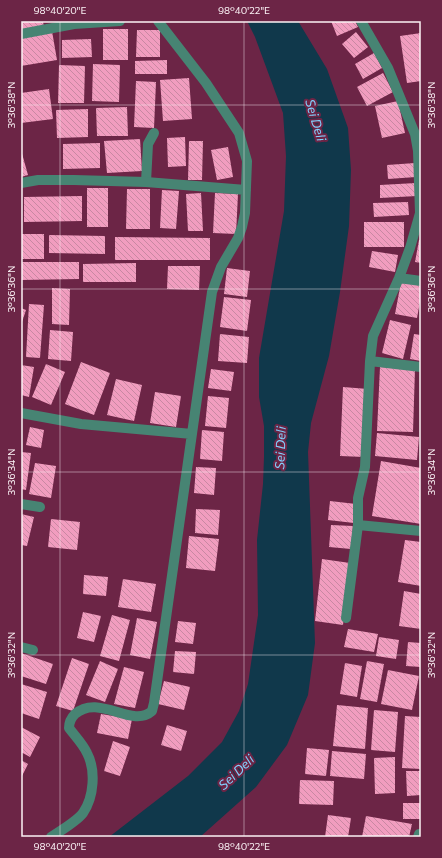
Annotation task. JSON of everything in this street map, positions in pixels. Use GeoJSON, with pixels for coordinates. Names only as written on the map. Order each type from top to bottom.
{"type":"FeatureCollection","features":[{"type":"Feature","properties":{"kind":"street"},"geometry":{"type":"LineString","coordinates":[[21,34],[74,24],[120,21]]}},
{"type":"Feature","properties":{"kind":"street"},"geometry":{"type":"LineString","coordinates":[[51,837],[60,832],[83,813],[91,796],[92,772],[87,753],[69,728],[72,717],[80,710],[88,708],[101,708],[133,716],[143,716],[152,711],[212,292],[221,267],[238,238],[245,213],[247,161],[240,133],[206,83],[158,21]]}},
{"type":"Feature","properties":{"kind":"street"},"geometry":{"type":"LineString","coordinates":[[346,618],[358,525],[358,498],[365,467],[370,361],[373,336],[399,278],[413,240],[420,213],[418,152],[414,134],[388,68],[361,21]]}},
{"type":"Feature","properties":{"kind":"street"},"geometry":{"type":"LineString","coordinates":[[146,182],[148,144],[154,133]]}},
{"type":"Feature","properties":{"kind":"street"},"geometry":{"type":"LineString","coordinates":[[21,183],[38,180],[146,182],[246,190]]}},
{"type":"Feature","properties":{"kind":"street"},"geometry":{"type":"LineString","coordinates":[[399,278],[421,281]]}},
{"type":"Feature","properties":{"kind":"street"},"geometry":{"type":"LineString","coordinates":[[370,361],[421,367]]}},
{"type":"Feature","properties":{"kind":"street"},"geometry":{"type":"LineString","coordinates":[[21,413],[81,424],[192,434]]}},
{"type":"Feature","properties":{"kind":"street"},"geometry":{"type":"LineString","coordinates":[[21,504],[40,507]]}},
{"type":"Feature","properties":{"kind":"street"},"geometry":{"type":"LineString","coordinates":[[358,525],[421,531]]}},
{"type":"Feature","properties":{"kind":"street"},"geometry":{"type":"LineString","coordinates":[[21,647],[33,650]]}},
{"type":"Feature","properties":{"kind":"water","name":"Sei Deli"},"geometry":{"type":"Polygon","coordinates":[[[247,21],[298,21],[327,69],[348,128],[351,170],[349,226],[329,356],[311,423],[308,452],[315,643],[308,695],[287,745],[256,787],[200,837],[109,837],[188,776],[222,742],[239,711],[248,684],[258,615],[257,540],[263,484],[264,457],[264,426],[259,397],[259,358],[284,211],[286,156],[283,113],[255,37],[247,21]]]}},
{"type":"Feature","properties":{"kind":"building"},"geometry":{"type":"Polygon","coordinates":[[[21,21],[43,21],[44,28],[21,31],[21,21]]]}},
{"type":"Feature","properties":{"kind":"building"},"geometry":{"type":"Polygon","coordinates":[[[331,21],[355,21],[358,27],[337,36],[331,21]]]}},
{"type":"Feature","properties":{"kind":"building"},"geometry":{"type":"Polygon","coordinates":[[[103,29],[128,29],[128,60],[103,60],[103,29]]]}},
{"type":"Feature","properties":{"kind":"building"},"geometry":{"type":"Polygon","coordinates":[[[137,30],[160,30],[160,57],[136,57],[137,30]]]}},
{"type":"Feature","properties":{"kind":"building"},"geometry":{"type":"Polygon","coordinates":[[[52,31],[57,60],[21,66],[21,37],[52,31]]]}},
{"type":"Feature","properties":{"kind":"building"},"geometry":{"type":"Polygon","coordinates":[[[356,32],[368,47],[354,58],[342,44],[356,32]]]}},
{"type":"Feature","properties":{"kind":"building"},"geometry":{"type":"Polygon","coordinates":[[[421,33],[421,81],[407,83],[400,36],[421,33]]]}},
{"type":"Feature","properties":{"kind":"building"},"geometry":{"type":"Polygon","coordinates":[[[91,39],[92,57],[62,58],[62,40],[91,39]]]}},
{"type":"Feature","properties":{"kind":"building"},"geometry":{"type":"Polygon","coordinates":[[[374,53],[382,68],[363,79],[355,64],[374,53]]]}},
{"type":"Feature","properties":{"kind":"building"},"geometry":{"type":"Polygon","coordinates":[[[167,60],[167,74],[135,74],[135,61],[167,60]]]}},
{"type":"Feature","properties":{"kind":"building"},"geometry":{"type":"Polygon","coordinates":[[[93,64],[120,65],[119,102],[92,101],[93,64]]]}},
{"type":"Feature","properties":{"kind":"building"},"geometry":{"type":"Polygon","coordinates":[[[59,65],[85,66],[84,103],[58,103],[59,65]]]}},
{"type":"Feature","properties":{"kind":"building"},"geometry":{"type":"Polygon","coordinates":[[[383,73],[393,92],[367,106],[357,87],[383,73]]]}},
{"type":"Feature","properties":{"kind":"building"},"geometry":{"type":"Polygon","coordinates":[[[189,78],[192,119],[163,121],[160,80],[189,78]]]}},
{"type":"Feature","properties":{"kind":"building"},"geometry":{"type":"Polygon","coordinates":[[[136,81],[156,82],[154,128],[134,127],[136,81]]]}},
{"type":"Feature","properties":{"kind":"building"},"geometry":{"type":"Polygon","coordinates":[[[49,89],[53,119],[21,123],[21,93],[49,89]]]}},
{"type":"Feature","properties":{"kind":"building"},"geometry":{"type":"Polygon","coordinates":[[[398,101],[405,133],[382,138],[375,106],[398,101]]]}},
{"type":"Feature","properties":{"kind":"building"},"geometry":{"type":"Polygon","coordinates":[[[127,107],[128,136],[97,136],[96,108],[127,107]]]}},
{"type":"Feature","properties":{"kind":"building"},"geometry":{"type":"Polygon","coordinates":[[[88,109],[88,137],[57,138],[56,110],[88,109]]]}},
{"type":"Feature","properties":{"kind":"building"},"geometry":{"type":"Polygon","coordinates":[[[185,137],[186,166],[168,167],[167,138],[185,137]]]}},
{"type":"Feature","properties":{"kind":"building"},"geometry":{"type":"Polygon","coordinates":[[[140,139],[142,171],[107,173],[104,141],[140,139]]]}},
{"type":"Feature","properties":{"kind":"building"},"geometry":{"type":"Polygon","coordinates":[[[189,141],[203,141],[202,180],[188,180],[189,141]]]}},
{"type":"Feature","properties":{"kind":"building"},"geometry":{"type":"Polygon","coordinates":[[[100,143],[100,168],[63,169],[63,144],[100,143]]]}},
{"type":"Feature","properties":{"kind":"building"},"geometry":{"type":"Polygon","coordinates":[[[228,147],[233,177],[217,180],[211,150],[228,147]]]}},
{"type":"Feature","properties":{"kind":"building"},"geometry":{"type":"Polygon","coordinates":[[[21,150],[28,175],[21,177],[21,150]]]}},
{"type":"Feature","properties":{"kind":"building"},"geometry":{"type":"Polygon","coordinates":[[[415,163],[416,177],[388,179],[387,165],[415,163]]]}},
{"type":"Feature","properties":{"kind":"building"},"geometry":{"type":"Polygon","coordinates":[[[416,183],[417,196],[380,198],[380,185],[416,183]]]}},
{"type":"Feature","properties":{"kind":"building"},"geometry":{"type":"Polygon","coordinates":[[[87,188],[108,188],[108,227],[87,227],[87,188]]]}},
{"type":"Feature","properties":{"kind":"building"},"geometry":{"type":"Polygon","coordinates":[[[127,189],[150,189],[150,229],[126,229],[127,189]]]}},
{"type":"Feature","properties":{"kind":"building"},"geometry":{"type":"Polygon","coordinates":[[[162,190],[179,191],[176,229],[160,228],[162,190]]]}},
{"type":"Feature","properties":{"kind":"building"},"geometry":{"type":"Polygon","coordinates":[[[201,193],[203,231],[188,231],[186,194],[201,193]]]}},
{"type":"Feature","properties":{"kind":"building"},"geometry":{"type":"Polygon","coordinates":[[[215,193],[238,194],[236,234],[213,233],[215,193]]]}},
{"type":"Feature","properties":{"kind":"building"},"geometry":{"type":"Polygon","coordinates":[[[82,196],[82,221],[24,222],[24,197],[82,196]]]}},
{"type":"Feature","properties":{"kind":"building"},"geometry":{"type":"Polygon","coordinates":[[[408,202],[409,215],[374,217],[373,203],[408,202]]]}},
{"type":"Feature","properties":{"kind":"building"},"geometry":{"type":"Polygon","coordinates":[[[364,222],[404,222],[404,247],[364,247],[364,222]]]}},
{"type":"Feature","properties":{"kind":"building"},"geometry":{"type":"Polygon","coordinates":[[[21,234],[44,234],[44,259],[21,259],[21,234]]]}},
{"type":"Feature","properties":{"kind":"building"},"geometry":{"type":"Polygon","coordinates":[[[49,235],[105,236],[105,254],[49,253],[49,235]]]}},
{"type":"Feature","properties":{"kind":"building"},"geometry":{"type":"Polygon","coordinates":[[[115,237],[210,238],[210,260],[115,260],[115,237]]]}},
{"type":"Feature","properties":{"kind":"building"},"geometry":{"type":"Polygon","coordinates":[[[419,240],[421,240],[421,263],[415,262],[419,240]]]}},
{"type":"Feature","properties":{"kind":"building"},"geometry":{"type":"Polygon","coordinates":[[[372,251],[398,255],[395,272],[369,267],[372,251]]]}},
{"type":"Feature","properties":{"kind":"building"},"geometry":{"type":"Polygon","coordinates":[[[21,262],[79,262],[79,279],[21,280],[21,262]]]}},
{"type":"Feature","properties":{"kind":"building"},"geometry":{"type":"Polygon","coordinates":[[[136,263],[136,282],[83,282],[83,264],[136,263]]]}},
{"type":"Feature","properties":{"kind":"building"},"geometry":{"type":"Polygon","coordinates":[[[168,266],[200,266],[199,290],[167,289],[168,266]]]}},
{"type":"Feature","properties":{"kind":"building"},"geometry":{"type":"Polygon","coordinates":[[[227,268],[250,271],[247,297],[224,294],[227,268]]]}},
{"type":"Feature","properties":{"kind":"building"},"geometry":{"type":"Polygon","coordinates":[[[401,282],[421,285],[421,296],[417,318],[395,314],[401,282]]]}},
{"type":"Feature","properties":{"kind":"building"},"geometry":{"type":"Polygon","coordinates":[[[52,288],[70,289],[69,325],[52,324],[52,288]]]}},
{"type":"Feature","properties":{"kind":"building"},"geometry":{"type":"Polygon","coordinates":[[[224,297],[251,300],[247,331],[220,327],[224,297]]]}},
{"type":"Feature","properties":{"kind":"building"},"geometry":{"type":"Polygon","coordinates":[[[29,304],[44,305],[40,358],[26,357],[29,304]]]}},
{"type":"Feature","properties":{"kind":"building"},"geometry":{"type":"Polygon","coordinates":[[[21,308],[26,310],[21,325],[21,308]]]}},
{"type":"Feature","properties":{"kind":"building"},"geometry":{"type":"Polygon","coordinates":[[[390,320],[411,325],[403,359],[382,353],[390,320]]]}},
{"type":"Feature","properties":{"kind":"building"},"geometry":{"type":"Polygon","coordinates":[[[50,330],[73,332],[71,361],[48,359],[50,330]]]}},
{"type":"Feature","properties":{"kind":"building"},"geometry":{"type":"Polygon","coordinates":[[[220,334],[249,337],[247,363],[218,361],[220,334]]]}},
{"type":"Feature","properties":{"kind":"building"},"geometry":{"type":"Polygon","coordinates":[[[414,334],[421,335],[421,361],[410,359],[414,334]]]}},
{"type":"Feature","properties":{"kind":"building"},"geometry":{"type":"Polygon","coordinates":[[[81,362],[110,373],[94,415],[65,404],[81,362]]]}},
{"type":"Feature","properties":{"kind":"building"},"geometry":{"type":"Polygon","coordinates":[[[46,364],[65,372],[51,405],[32,397],[46,364]]]}},
{"type":"Feature","properties":{"kind":"building"},"geometry":{"type":"Polygon","coordinates":[[[21,365],[34,367],[29,397],[21,395],[21,365]]]}},
{"type":"Feature","properties":{"kind":"building"},"geometry":{"type":"Polygon","coordinates":[[[380,367],[415,369],[413,432],[377,431],[380,367]]]}},
{"type":"Feature","properties":{"kind":"building"},"geometry":{"type":"Polygon","coordinates":[[[211,369],[234,372],[231,391],[208,388],[211,369]]]}},
{"type":"Feature","properties":{"kind":"building"},"geometry":{"type":"Polygon","coordinates":[[[116,379],[142,385],[134,421],[107,415],[116,379]]]}},
{"type":"Feature","properties":{"kind":"building"},"geometry":{"type":"Polygon","coordinates":[[[421,379],[421,427],[420,427],[421,379]]]}},
{"type":"Feature","properties":{"kind":"building"},"geometry":{"type":"Polygon","coordinates":[[[343,387],[368,389],[364,457],[340,456],[343,387]]]}},
{"type":"Feature","properties":{"kind":"building"},"geometry":{"type":"Polygon","coordinates":[[[155,392],[181,396],[176,427],[150,423],[155,392]]]}},
{"type":"Feature","properties":{"kind":"building"},"geometry":{"type":"Polygon","coordinates":[[[208,396],[229,398],[226,428],[205,426],[208,396]]]}},
{"type":"Feature","properties":{"kind":"building"},"geometry":{"type":"Polygon","coordinates":[[[30,427],[44,430],[41,448],[26,445],[30,427]]]}},
{"type":"Feature","properties":{"kind":"building"},"geometry":{"type":"Polygon","coordinates":[[[202,430],[224,432],[222,461],[200,459],[202,430]]]}},
{"type":"Feature","properties":{"kind":"building"},"geometry":{"type":"Polygon","coordinates":[[[377,433],[419,437],[417,460],[375,456],[377,433]]]}},
{"type":"Feature","properties":{"kind":"building"},"geometry":{"type":"Polygon","coordinates":[[[21,452],[31,453],[26,490],[21,489],[21,452]]]}},
{"type":"Feature","properties":{"kind":"building"},"geometry":{"type":"Polygon","coordinates":[[[381,461],[421,468],[421,524],[372,516],[381,461]]]}},
{"type":"Feature","properties":{"kind":"building"},"geometry":{"type":"Polygon","coordinates":[[[35,463],[56,466],[51,498],[29,494],[35,463]]]}},
{"type":"Feature","properties":{"kind":"building"},"geometry":{"type":"Polygon","coordinates":[[[196,467],[216,468],[214,495],[194,493],[196,467]]]}},
{"type":"Feature","properties":{"kind":"building"},"geometry":{"type":"Polygon","coordinates":[[[330,501],[356,504],[354,523],[328,520],[330,501]]]}},
{"type":"Feature","properties":{"kind":"building"},"geometry":{"type":"Polygon","coordinates":[[[196,509],[220,510],[218,535],[195,533],[196,509]]]}},
{"type":"Feature","properties":{"kind":"building"},"geometry":{"type":"Polygon","coordinates":[[[21,514],[34,517],[27,546],[21,545],[21,514]]]}},
{"type":"Feature","properties":{"kind":"building"},"geometry":{"type":"Polygon","coordinates":[[[51,519],[80,522],[77,550],[48,547],[51,519]]]}},
{"type":"Feature","properties":{"kind":"building"},"geometry":{"type":"Polygon","coordinates":[[[331,525],[353,526],[351,549],[329,547],[331,525]]]}},
{"type":"Feature","properties":{"kind":"building"},"geometry":{"type":"Polygon","coordinates":[[[189,536],[219,539],[215,571],[186,568],[189,536]]]}},
{"type":"Feature","properties":{"kind":"building"},"geometry":{"type":"Polygon","coordinates":[[[405,540],[421,542],[421,586],[398,582],[405,540]]]}},
{"type":"Feature","properties":{"kind":"building"},"geometry":{"type":"Polygon","coordinates":[[[322,559],[350,563],[343,625],[315,621],[322,559]]]}},
{"type":"Feature","properties":{"kind":"building"},"geometry":{"type":"Polygon","coordinates":[[[84,575],[108,577],[106,596],[83,594],[84,575]]]}},
{"type":"Feature","properties":{"kind":"building"},"geometry":{"type":"Polygon","coordinates":[[[123,579],[156,584],[151,612],[118,607],[123,579]]]}},
{"type":"Feature","properties":{"kind":"building"},"geometry":{"type":"Polygon","coordinates":[[[404,591],[421,594],[421,629],[399,626],[404,591]]]}},
{"type":"Feature","properties":{"kind":"building"},"geometry":{"type":"Polygon","coordinates":[[[83,612],[101,616],[94,642],[77,638],[83,612]]]}},
{"type":"Feature","properties":{"kind":"building"},"geometry":{"type":"Polygon","coordinates":[[[112,615],[130,620],[119,661],[100,656],[112,615]]]}},
{"type":"Feature","properties":{"kind":"building"},"geometry":{"type":"Polygon","coordinates":[[[137,618],[157,622],[150,659],[130,655],[137,618]]]}},
{"type":"Feature","properties":{"kind":"building"},"geometry":{"type":"Polygon","coordinates":[[[178,621],[196,623],[193,644],[175,642],[178,621]]]}},
{"type":"Feature","properties":{"kind":"building"},"geometry":{"type":"Polygon","coordinates":[[[348,629],[378,634],[374,652],[344,647],[348,629]]]}},
{"type":"Feature","properties":{"kind":"building"},"geometry":{"type":"Polygon","coordinates":[[[379,637],[399,640],[396,659],[376,656],[379,637]]]}},
{"type":"Feature","properties":{"kind":"building"},"geometry":{"type":"Polygon","coordinates":[[[408,642],[421,643],[421,667],[406,666],[408,642]]]}},
{"type":"Feature","properties":{"kind":"building"},"geometry":{"type":"Polygon","coordinates":[[[175,651],[196,652],[194,674],[173,672],[175,651]]]}},
{"type":"Feature","properties":{"kind":"building"},"geometry":{"type":"Polygon","coordinates":[[[21,653],[53,664],[46,684],[21,676],[21,653]]]}},
{"type":"Feature","properties":{"kind":"building"},"geometry":{"type":"Polygon","coordinates":[[[72,658],[89,664],[73,711],[56,706],[72,658]]]}},
{"type":"Feature","properties":{"kind":"building"},"geometry":{"type":"Polygon","coordinates":[[[100,661],[118,669],[105,702],[86,695],[100,661]]]}},
{"type":"Feature","properties":{"kind":"building"},"geometry":{"type":"Polygon","coordinates":[[[367,661],[384,664],[377,702],[360,699],[367,661]]]}},
{"type":"Feature","properties":{"kind":"building"},"geometry":{"type":"Polygon","coordinates":[[[345,663],[362,666],[357,697],[340,694],[345,663]]]}},
{"type":"Feature","properties":{"kind":"building"},"geometry":{"type":"Polygon","coordinates":[[[124,667],[144,672],[135,708],[114,704],[124,667]]]}},
{"type":"Feature","properties":{"kind":"building"},"geometry":{"type":"Polygon","coordinates":[[[388,670],[419,676],[412,710],[381,704],[388,670]]]}},
{"type":"Feature","properties":{"kind":"building"},"geometry":{"type":"Polygon","coordinates":[[[164,681],[190,687],[184,710],[158,704],[164,681]]]}},
{"type":"Feature","properties":{"kind":"building"},"geometry":{"type":"Polygon","coordinates":[[[21,684],[47,692],[39,719],[21,713],[21,684]]]}},
{"type":"Feature","properties":{"kind":"building"},"geometry":{"type":"Polygon","coordinates":[[[337,705],[368,708],[365,749],[333,746],[337,705]]]}},
{"type":"Feature","properties":{"kind":"building"},"geometry":{"type":"Polygon","coordinates":[[[374,710],[398,712],[395,752],[371,750],[374,710]]]}},
{"type":"Feature","properties":{"kind":"building"},"geometry":{"type":"Polygon","coordinates":[[[101,714],[132,719],[128,739],[97,733],[101,714]]]}},
{"type":"Feature","properties":{"kind":"building"},"geometry":{"type":"Polygon","coordinates":[[[405,716],[421,717],[421,769],[402,768],[405,716]]]}},
{"type":"Feature","properties":{"kind":"building"},"geometry":{"type":"Polygon","coordinates":[[[167,725],[187,731],[181,751],[161,745],[167,725]]]}},
{"type":"Feature","properties":{"kind":"building"},"geometry":{"type":"Polygon","coordinates":[[[21,727],[40,737],[30,757],[21,752],[21,727]]]}},
{"type":"Feature","properties":{"kind":"building"},"geometry":{"type":"Polygon","coordinates":[[[113,741],[130,747],[120,776],[104,771],[113,741]]]}},
{"type":"Feature","properties":{"kind":"building"},"geometry":{"type":"Polygon","coordinates":[[[307,748],[329,750],[326,776],[305,774],[307,748]]]}},
{"type":"Feature","properties":{"kind":"building"},"geometry":{"type":"Polygon","coordinates":[[[332,751],[366,754],[364,779],[330,776],[332,751]]]}},
{"type":"Feature","properties":{"kind":"building"},"geometry":{"type":"Polygon","coordinates":[[[395,757],[395,793],[375,794],[374,758],[395,757]]]}},
{"type":"Feature","properties":{"kind":"building"},"geometry":{"type":"Polygon","coordinates":[[[21,760],[28,764],[21,778],[21,760]]]}},
{"type":"Feature","properties":{"kind":"building"},"geometry":{"type":"Polygon","coordinates":[[[406,771],[421,771],[421,795],[407,796],[406,771]]]}},
{"type":"Feature","properties":{"kind":"building"},"geometry":{"type":"Polygon","coordinates":[[[300,780],[334,781],[333,805],[299,804],[300,780]]]}},
{"type":"Feature","properties":{"kind":"building"},"geometry":{"type":"Polygon","coordinates":[[[403,803],[421,803],[421,819],[403,819],[403,803]]]}},
{"type":"Feature","properties":{"kind":"building"},"geometry":{"type":"Polygon","coordinates":[[[328,815],[351,818],[348,837],[325,837],[328,815]]]}},
{"type":"Feature","properties":{"kind":"building"},"geometry":{"type":"Polygon","coordinates":[[[366,816],[412,824],[409,837],[362,837],[366,816]]]}}]}
